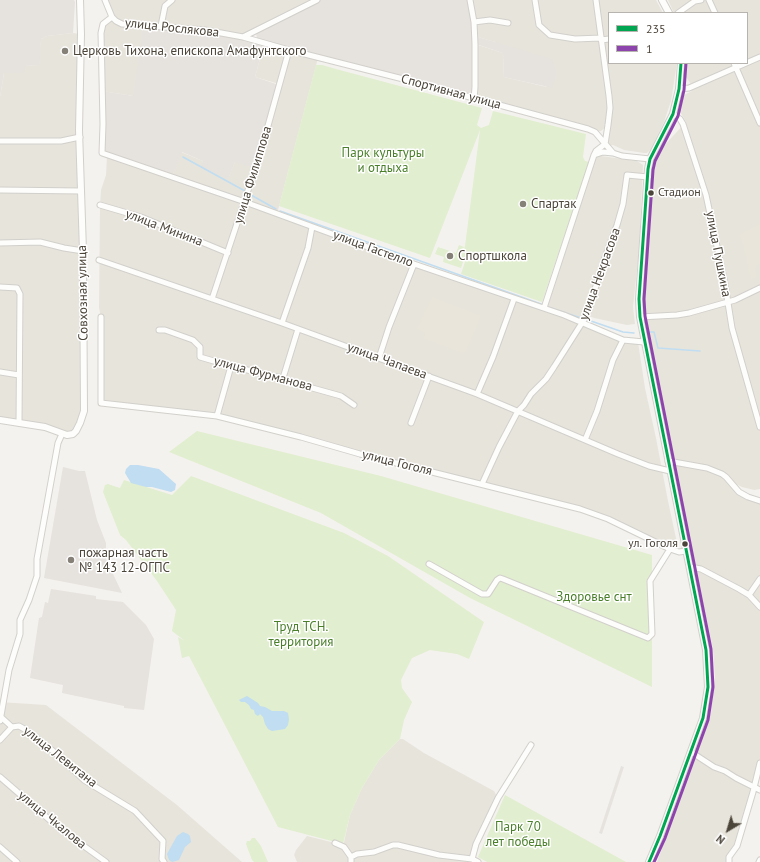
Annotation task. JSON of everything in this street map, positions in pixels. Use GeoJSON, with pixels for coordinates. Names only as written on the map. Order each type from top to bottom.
{"type":"FeatureCollection","features":[{"type":"Feature","properties":{"kind":"street","name":"Совхозная улица"},"geometry":{"type":"LineString","coordinates":[[62,434],[70,435],[76,431],[84,411],[83,251],[80,137],[80,0]]}},
{"type":"Feature","properties":{"kind":"street"},"geometry":{"type":"LineString","coordinates":[[105,0],[112,17]]}},
{"type":"Feature","properties":{"kind":"street"},"geometry":{"type":"LineString","coordinates":[[161,26],[164,6],[172,0]]}},
{"type":"Feature","properties":{"kind":"street"},"geometry":{"type":"LineString","coordinates":[[243,37],[317,0]]}},
{"type":"Feature","properties":{"kind":"street"},"geometry":{"type":"LineString","coordinates":[[470,0],[474,22],[474,99]]}},
{"type":"Feature","properties":{"kind":"street"},"geometry":{"type":"LineString","coordinates":[[534,0],[539,25],[550,35],[575,38],[608,39]]}},
{"type":"Feature","properties":{"kind":"street"},"geometry":{"type":"LineString","coordinates":[[544,308],[594,155],[596,151],[605,144],[610,108],[596,0]]}},
{"type":"Feature","properties":{"kind":"street"},"geometry":{"type":"LineString","coordinates":[[662,0],[668,12]]}},
{"type":"Feature","properties":{"kind":"street"},"geometry":{"type":"LineString","coordinates":[[679,12],[695,1],[701,0]]}},
{"type":"Feature","properties":{"kind":"street"},"geometry":{"type":"LineString","coordinates":[[709,0],[715,12]]}},
{"type":"Feature","properties":{"kind":"street","name":"улица Рослякова"},"geometry":{"type":"LineString","coordinates":[[102,153],[103,124],[101,33],[103,24],[112,17],[116,21],[127,25],[161,26],[204,30],[243,37]]}},
{"type":"Feature","properties":{"kind":"street"},"geometry":{"type":"LineString","coordinates":[[474,22],[490,20],[508,23]]}},
{"type":"Feature","properties":{"kind":"street"},"geometry":{"type":"LineString","coordinates":[[257,30],[257,38],[260,42]]}},
{"type":"Feature","properties":{"kind":"street","name":"Спортивная улица"},"geometry":{"type":"LineString","coordinates":[[243,37],[595,132]]}},
{"type":"Feature","properties":{"kind":"street","name":"улица Филиппова"},"geometry":{"type":"LineString","coordinates":[[212,299],[261,151],[289,50]]}},
{"type":"Feature","properties":{"kind":"street"},"geometry":{"type":"LineString","coordinates":[[748,62],[760,58]]}},
{"type":"Feature","properties":{"kind":"street"},"geometry":{"type":"LineString","coordinates":[[650,862],[706,709],[708,676],[706,650],[644,342],[639,299],[650,159],[672,114],[679,90],[681,64]]}},
{"type":"Feature","properties":{"kind":"street"},"geometry":{"type":"LineString","coordinates":[[679,90],[689,88],[735,66],[760,123]]}},
{"type":"Feature","properties":{"kind":"street","name":"улица Пушкина"},"geometry":{"type":"LineString","coordinates":[[672,114],[680,119],[683,124],[706,195],[724,277],[727,303],[741,361],[760,427]]}},
{"type":"Feature","properties":{"kind":"street"},"geometry":{"type":"LineString","coordinates":[[595,132],[601,131],[608,125]]}},
{"type":"Feature","properties":{"kind":"street"},"geometry":{"type":"LineString","coordinates":[[595,132],[613,153]]}},
{"type":"Feature","properties":{"kind":"street"},"geometry":{"type":"LineString","coordinates":[[0,141],[61,141],[80,137]]}},
{"type":"Feature","properties":{"kind":"street"},"geometry":{"type":"LineString","coordinates":[[594,155],[603,152],[650,159]]}},
{"type":"Feature","properties":{"kind":"street","name":"улица Гастелло"},"geometry":{"type":"LineString","coordinates":[[102,153],[245,202],[414,264],[544,308],[623,340],[644,342]]}},
{"type":"Feature","properties":{"kind":"street","name":"улица Некрасова"},"geometry":{"type":"LineString","coordinates":[[482,484],[518,411],[546,379],[583,323],[617,225],[623,204],[627,175],[648,177]]}},
{"type":"Feature","properties":{"kind":"street"},"geometry":{"type":"LineString","coordinates":[[0,190],[81,191]]}},
{"type":"Feature","properties":{"kind":"street","name":"улица Минина"},"geometry":{"type":"LineString","coordinates":[[100,205],[141,217],[228,253]]}},
{"type":"Feature","properties":{"kind":"street"},"geometry":{"type":"LineString","coordinates":[[282,323],[308,248],[312,227]]}},
{"type":"Feature","properties":{"kind":"street"},"geometry":{"type":"LineString","coordinates":[[0,242],[40,242],[83,251]]}},
{"type":"Feature","properties":{"kind":"street","name":"улица Чапаева"},"geometry":{"type":"LineString","coordinates":[[100,260],[429,376],[477,394],[650,466],[670,471]]}},
{"type":"Feature","properties":{"kind":"street"},"geometry":{"type":"LineString","coordinates":[[379,358],[389,327],[414,264]]}},
{"type":"Feature","properties":{"kind":"street"},"geometry":{"type":"LineString","coordinates":[[0,287],[17,288],[20,294],[19,423]]}},
{"type":"Feature","properties":{"kind":"street"},"geometry":{"type":"LineString","coordinates":[[640,317],[682,315],[727,303],[741,298],[760,288]]}},
{"type":"Feature","properties":{"kind":"street"},"geometry":{"type":"LineString","coordinates":[[477,394],[496,350],[514,299]]}},
{"type":"Feature","properties":{"kind":"street","name":"улица Гоголя"},"geometry":{"type":"LineString","coordinates":[[101,316],[101,403],[217,416],[580,509],[600,516],[670,549],[679,552],[686,551]]}},
{"type":"Feature","properties":{"kind":"street"},"geometry":{"type":"LineString","coordinates":[[283,378],[298,329]]}},
{"type":"Feature","properties":{"kind":"street","name":"улица Фурманова"},"geometry":{"type":"LineString","coordinates":[[159,330],[187,337],[200,347],[200,357],[283,378],[298,384],[341,396],[354,405]]}},
{"type":"Feature","properties":{"kind":"street"},"geometry":{"type":"LineString","coordinates":[[585,440],[597,411],[613,360],[623,340]]}},
{"type":"Feature","properties":{"kind":"street"},"geometry":{"type":"LineString","coordinates":[[217,416],[231,366]]}},
{"type":"Feature","properties":{"kind":"street"},"geometry":{"type":"LineString","coordinates":[[0,372],[19,375]]}},
{"type":"Feature","properties":{"kind":"street"},"geometry":{"type":"LineString","coordinates":[[411,423],[429,376]]}},
{"type":"Feature","properties":{"kind":"street"},"geometry":{"type":"LineString","coordinates":[[0,420],[52,429],[62,434],[57,450],[36,576],[29,600],[20,620],[20,634],[9,670],[1,719],[12,727],[0,740]]}},
{"type":"Feature","properties":{"kind":"street"},"geometry":{"type":"LineString","coordinates":[[668,461],[707,468],[722,474],[739,492],[760,501]]}},
{"type":"Feature","properties":{"kind":"street"},"geometry":{"type":"LineString","coordinates":[[429,564],[482,594],[488,594],[500,578],[648,638],[652,634],[650,580],[670,549]]}},
{"type":"Feature","properties":{"kind":"street"},"geometry":{"type":"LineString","coordinates":[[690,567],[702,569],[749,595],[760,607]]}},
{"type":"Feature","properties":{"kind":"street"},"geometry":{"type":"LineString","coordinates":[[749,595],[760,579]]}},
{"type":"Feature","properties":{"kind":"street","name":"улица Левитана"},"geometry":{"type":"LineString","coordinates":[[12,727],[20,726],[28,731],[53,751],[84,780],[135,811],[163,841],[162,859],[164,862]]}},
{"type":"Feature","properties":{"kind":"street"},"geometry":{"type":"LineString","coordinates":[[472,859],[476,844],[498,798],[532,745]]}},
{"type":"Feature","properties":{"kind":"street"},"geometry":{"type":"LineString","coordinates":[[691,752],[714,767],[760,790]]}},
{"type":"Feature","properties":{"kind":"street"},"geometry":{"type":"LineString","coordinates":[[729,862],[729,858],[737,846],[760,763]]}},
{"type":"Feature","properties":{"kind":"street","name":"улица Чкалова"},"geometry":{"type":"LineString","coordinates":[[0,777],[59,828],[106,862]]}},
{"type":"Feature","properties":{"kind":"street"},"geometry":{"type":"LineString","coordinates":[[335,843],[344,847],[351,859],[356,854],[374,852],[393,845],[398,845],[439,855],[472,859],[478,862]]}},
{"type":"Feature","properties":{"kind":"street"},"geometry":{"type":"LineString","coordinates":[[0,847],[17,862]]}},
{"type":"Feature","properties":{"kind":"shaded area"},"geometry":{"type":"Polygon","coordinates":[[[0,0],[74,0],[75,2],[73,33],[47,36],[41,39],[39,65],[25,66],[24,73],[4,73],[0,97],[0,0]]]}},
{"type":"Feature","properties":{"kind":"shaded area"},"geometry":{"type":"Polygon","coordinates":[[[105,0],[317,0],[133,96],[102,91],[103,24],[112,17],[105,0]]]}},
{"type":"Feature","properties":{"kind":"shaded area"},"geometry":{"type":"Polygon","coordinates":[[[317,0],[470,0],[475,36],[552,59],[556,71],[553,88],[504,77],[503,53],[476,44],[474,99],[260,42],[261,55],[255,77],[279,85],[256,168],[235,162],[228,179],[200,167],[203,161],[182,152],[172,176],[102,153],[102,91],[133,96],[144,25],[205,30],[260,41],[257,38],[256,33],[317,0]]]}},
{"type":"Feature","properties":{"kind":"shaded area"},"geometry":{"type":"Polygon","coordinates":[[[470,0],[656,0],[662,12],[608,12],[608,64],[677,64],[671,101],[664,122],[651,149],[647,153],[644,153],[624,150],[613,145],[607,147],[608,125],[601,131],[595,132],[474,99],[475,44],[503,53],[504,77],[547,87],[495,42],[475,36],[470,0]]]}},
{"type":"Feature","properties":{"kind":"shaded area"},"geometry":{"type":"Polygon","coordinates":[[[668,0],[760,0],[760,489],[754,490],[742,487],[730,481],[732,485],[760,501],[760,763],[737,846],[729,862],[657,862],[711,713],[715,677],[713,649],[700,590],[697,583],[696,568],[690,560],[672,462],[647,341],[643,316],[643,294],[649,208],[652,197],[653,162],[659,151],[686,122],[679,110],[684,95],[692,91],[691,84],[686,77],[687,64],[748,64],[748,12],[674,12],[668,0]]]}},
{"type":"Feature","properties":{"kind":"shaded area"},"geometry":{"type":"Polygon","coordinates":[[[73,33],[81,34],[79,114],[85,405],[76,431],[62,434],[0,420],[0,97],[4,73],[24,73],[24,66],[38,65],[41,39],[47,36],[73,33]]]}},
{"type":"Feature","properties":{"kind":"shaded area"},"geometry":{"type":"Polygon","coordinates":[[[260,42],[318,58],[277,214],[543,308],[594,155],[637,161],[643,165],[639,251],[633,307],[635,324],[627,325],[594,318],[587,315],[583,323],[623,340],[638,342],[645,388],[679,552],[608,519],[217,416],[101,403],[101,317],[99,308],[100,205],[101,190],[106,175],[107,155],[172,176],[181,152],[203,161],[201,167],[228,178],[235,162],[279,84],[255,77],[261,55],[260,42]]]}},
{"type":"Feature","properties":{"kind":"shaded area"},"geometry":{"type":"Polygon","coordinates":[[[760,224],[760,264],[756,265],[755,270],[757,276],[751,279],[745,248],[739,235],[760,224]]]}},
{"type":"Feature","properties":{"kind":"shaded area"},"geometry":{"type":"Polygon","coordinates":[[[432,297],[481,316],[465,354],[423,338],[425,333],[417,329],[432,297]]]}},
{"type":"Feature","properties":{"kind":"shaded area"},"geometry":{"type":"Polygon","coordinates":[[[63,467],[85,471],[97,520],[106,543],[106,559],[122,593],[44,578],[63,467]]]}},
{"type":"Feature","properties":{"kind":"shaded area"},"geometry":{"type":"Polygon","coordinates":[[[51,589],[96,596],[96,599],[123,602],[146,625],[154,639],[144,710],[124,708],[124,706],[62,693],[63,685],[30,678],[39,618],[42,617],[45,602],[48,603],[51,589]]]}},
{"type":"Feature","properties":{"kind":"shaded area"},"geometry":{"type":"Polygon","coordinates":[[[0,702],[46,705],[177,805],[242,862],[0,862],[0,702]]]}},
{"type":"Feature","properties":{"kind":"shaded area"},"geometry":{"type":"Polygon","coordinates":[[[400,739],[403,739],[424,753],[494,791],[498,798],[475,848],[474,862],[297,862],[294,855],[307,836],[335,843],[343,847],[350,815],[362,788],[379,760],[400,739]]]}},
{"type":"Feature","properties":{"kind":"shaded area"},"geometry":{"type":"Polygon","coordinates":[[[621,766],[624,767],[602,834],[599,833],[621,766]]]}},
{"type":"Feature","properties":{"kind":"green space","name":"Парк культуры и отдыха"},"geometry":{"type":"Polygon","coordinates":[[[316,65],[322,65],[482,108],[477,125],[481,128],[489,125],[493,111],[586,134],[583,157],[585,161],[589,162],[542,302],[461,274],[466,259],[461,257],[465,246],[480,130],[430,258],[279,206],[316,65]]]}},
{"type":"Feature","properties":{"kind":"green space","name":"Спортшкола"},"geometry":{"type":"Polygon","coordinates":[[[459,245],[464,247],[460,257],[464,259],[461,268],[443,262],[444,257],[435,254],[438,247],[456,253],[459,245]]]}},
{"type":"Feature","properties":{"kind":"green space","name":"Здоровье снт"},"geometry":{"type":"Polygon","coordinates":[[[197,431],[381,476],[652,555],[652,687],[470,598],[321,513],[169,452],[197,431]]]}},
{"type":"Feature","properties":{"kind":"green space","name":"Труд ТСН. территория"},"geometry":{"type":"Polygon","coordinates":[[[191,476],[344,533],[388,556],[484,622],[469,659],[457,654],[430,650],[412,658],[401,680],[402,688],[412,702],[404,720],[400,739],[379,760],[362,788],[350,815],[343,844],[278,827],[189,656],[182,658],[178,637],[185,641],[172,631],[176,610],[157,581],[126,540],[120,535],[103,492],[105,485],[108,484],[120,488],[124,480],[172,495],[191,476]]]}},
{"type":"Feature","properties":{"kind":"green space","name":"Парк 70 лет победы"},"geometry":{"type":"Polygon","coordinates":[[[505,795],[626,862],[487,862],[478,857],[505,795]]]}},
{"type":"Feature","properties":{"kind":"green space"},"geometry":{"type":"Polygon","coordinates":[[[252,838],[255,838],[261,846],[268,862],[254,862],[252,860],[246,844],[247,841],[250,841],[252,838]]]}},
{"type":"Feature","properties":{"kind":"water"},"geometry":{"type":"Polygon","coordinates":[[[130,465],[159,469],[176,484],[175,490],[171,492],[131,483],[125,473],[126,469],[130,465]]]}},
{"type":"Feature","properties":{"kind":"water"},"geometry":{"type":"Polygon","coordinates":[[[247,696],[260,706],[272,711],[284,711],[288,713],[288,725],[285,729],[272,731],[268,729],[263,717],[260,714],[258,716],[255,714],[254,710],[251,709],[249,705],[239,700],[247,696]]]}},
{"type":"Feature","properties":{"kind":"water"},"geometry":{"type":"Polygon","coordinates":[[[183,832],[190,836],[191,842],[185,847],[179,860],[172,862],[169,860],[167,854],[177,836],[183,832]]]}},
{"type":"Feature","properties":{"kind":"waterway"},"geometry":{"type":"LineString","coordinates":[[183,157],[245,191]]}},
{"type":"Feature","properties":{"kind":"waterway"},"geometry":{"type":"LineString","coordinates":[[251,195],[276,209]]}},
{"type":"Feature","properties":{"kind":"waterway"},"geometry":{"type":"LineString","coordinates":[[280,211],[541,304]]}},
{"type":"Feature","properties":{"kind":"waterway"},"geometry":{"type":"LineString","coordinates":[[548,307],[581,318]]}},
{"type":"Feature","properties":{"kind":"waterway"},"geometry":{"type":"LineString","coordinates":[[588,320],[623,332],[634,333]]}},
{"type":"Feature","properties":{"kind":"waterway"},"geometry":{"type":"LineString","coordinates":[[647,332],[654,332],[658,348],[700,351]]}},
{"type":"Feature","properties":{"kind":"transit line","name":"235"},"geometry":{"type":"LineString","coordinates":[[649,862],[703,718],[708,687],[706,650],[640,317],[639,299],[648,169],[650,159],[673,114],[679,89],[681,64]]}},
{"type":"Feature","properties":{"kind":"transit line","name":"1"},"geometry":{"type":"LineString","coordinates":[[654,862],[665,838],[708,720],[713,687],[711,649],[645,316],[644,299],[653,170],[655,161],[678,116],[684,90],[686,64]]}},
{"type":"Feature","properties":{"kind":"place","name":"Церковь Тихона, епископа Амафунтского"},"geometry":{"type":"Point","coordinates":[65,51]}},
{"type":"Feature","properties":{"kind":"place","name":"Стадион"},"geometry":{"type":"Point","coordinates":[651,193]}},
{"type":"Feature","properties":{"kind":"place","name":"Спартак"},"geometry":{"type":"Point","coordinates":[523,204]}},
{"type":"Feature","properties":{"kind":"place","name":"Спортшкола"},"geometry":{"type":"Point","coordinates":[450,256]}},
{"type":"Feature","properties":{"kind":"place","name":"ул. Гоголя"},"geometry":{"type":"Point","coordinates":[685,544]}},
{"type":"Feature","properties":{"kind":"place","name":"пожарная часть № 143 12-ОГПС"},"geometry":{"type":"Point","coordinates":[71,560]}}]}
